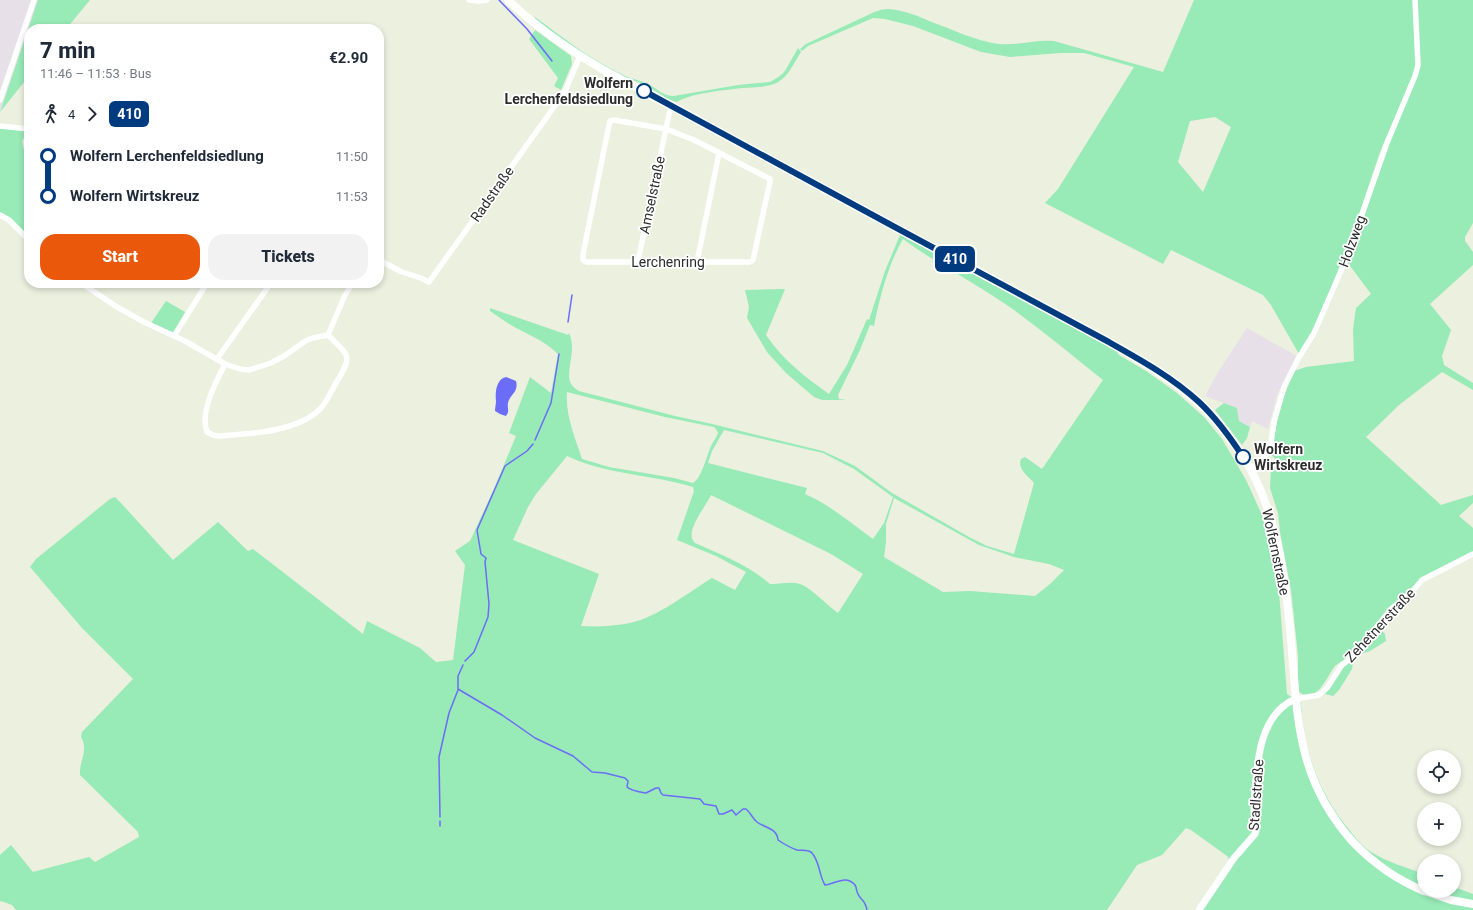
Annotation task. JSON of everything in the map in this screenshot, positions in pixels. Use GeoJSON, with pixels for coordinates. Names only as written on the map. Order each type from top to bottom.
{"type":"FeatureCollection","features":[{"type":"Feature","properties":{"kind":"main road","name":"Wolfernstraße"},"geometry":{"type":"LineString","coordinates":[[508,0],[540,28],[580,56],[799,176],[1107,341],[1162,373],[1182,388],[1209,412],[1230,437],[1250,469],[1256,480],[1269,514],[1283,573],[1290,628],[1295,699],[1301,740],[1312,776],[1327,807],[1338,825],[1361,850],[1372,860],[1397,877],[1417,887]]}},
{"type":"Feature","properties":{"kind":"main road","name":"Wolfernstraße"},"geometry":{"type":"LineString","coordinates":[[1445,898],[1473,904]]}},
{"type":"Feature","properties":{"kind":"street"},"geometry":{"type":"LineString","coordinates":[[26,24],[34,0]]}},
{"type":"Feature","properties":{"kind":"street"},"geometry":{"type":"LineString","coordinates":[[469,0],[487,0]]}},
{"type":"Feature","properties":{"kind":"street","name":"Holzweg"},"geometry":{"type":"LineString","coordinates":[[1250,469],[1260,462],[1270,449],[1274,422],[1284,387],[1298,359],[1314,333],[1347,257],[1387,142],[1415,76],[1418,65],[1415,0]]}},
{"type":"Feature","properties":{"kind":"street"},"geometry":{"type":"LineString","coordinates":[[0,100],[24,29]]}},
{"type":"Feature","properties":{"kind":"street","name":"Radstraße"},"geometry":{"type":"LineString","coordinates":[[384,263],[402,272],[429,282],[559,100],[566,89],[580,56]]}},
{"type":"Feature","properties":{"kind":"street"},"geometry":{"type":"LineString","coordinates":[[666,129],[671,105]]}},
{"type":"Feature","properties":{"kind":"street","name":"Lerchenring"},"geometry":{"type":"LineString","coordinates":[[614,120],[666,129],[694,140],[770,179],[769,190],[753,260],[750,262],[586,262],[583,260],[610,121],[614,120]]}},
{"type":"Feature","properties":{"kind":"street"},"geometry":{"type":"LineString","coordinates":[[0,126],[24,128]]}},
{"type":"Feature","properties":{"kind":"street","name":"Amselstraße"},"geometry":{"type":"LineString","coordinates":[[638,261],[666,129]]}},
{"type":"Feature","properties":{"kind":"street"},"geometry":{"type":"LineString","coordinates":[[697,262],[719,153]]}},
{"type":"Feature","properties":{"kind":"street"},"geometry":{"type":"LineString","coordinates":[[0,215],[9,220],[24,235]]}},
{"type":"Feature","properties":{"kind":"street"},"geometry":{"type":"LineString","coordinates":[[89,288],[144,322],[174,336],[226,364],[245,370],[278,360],[313,338],[328,334]]}},
{"type":"Feature","properties":{"kind":"street"},"geometry":{"type":"LineString","coordinates":[[174,336],[204,288]]}},
{"type":"Feature","properties":{"kind":"street"},"geometry":{"type":"LineString","coordinates":[[217,359],[267,288]]}},
{"type":"Feature","properties":{"kind":"street"},"geometry":{"type":"LineString","coordinates":[[328,334],[342,301],[350,288]]}},
{"type":"Feature","properties":{"kind":"street"},"geometry":{"type":"LineString","coordinates":[[226,364],[213,388],[208,402],[205,425],[207,432],[218,436],[272,430],[300,421],[316,412],[323,405],[344,370],[348,361],[347,356],[328,334]]}},
{"type":"Feature","properties":{"kind":"street","name":"Zehetnerstraße"},"geometry":{"type":"LineString","coordinates":[[1295,699],[1319,695],[1327,688],[1342,665],[1354,656],[1391,609],[1410,594],[1422,580],[1473,554]]}},
{"type":"Feature","properties":{"kind":"street","name":"Stadlstraße"},"geometry":{"type":"LineString","coordinates":[[1199,910],[1234,858],[1255,834],[1257,827],[1254,803],[1262,738],[1277,713],[1285,704],[1295,699]]}},
{"type":"Feature","properties":{"kind":"shaded area"},"geometry":{"type":"Polygon","coordinates":[[[0,0],[38,0],[30,24],[24,24],[24,41],[0,111],[0,0]]]}},
{"type":"Feature","properties":{"kind":"shaded area"},"geometry":{"type":"Polygon","coordinates":[[[1247,328],[1297,356],[1277,395],[1268,429],[1252,421],[1250,427],[1239,421],[1237,408],[1205,396],[1218,372],[1247,328]]]}},
{"type":"Feature","properties":{"kind":"shaded area"},"geometry":{"type":"Polygon","coordinates":[[[506,377],[516,381],[517,385],[509,400],[508,413],[506,416],[495,411],[498,383],[506,377]]]}},
{"type":"Feature","properties":{"kind":"green space"},"geometry":{"type":"Polygon","coordinates":[[[38,0],[90,0],[70,24],[30,24],[38,0]]]}},
{"type":"Feature","properties":{"kind":"green space"},"geometry":{"type":"Polygon","coordinates":[[[1194,0],[1413,0],[1416,65],[1413,75],[1380,152],[1353,232],[1331,289],[1308,341],[1299,354],[1271,305],[1263,295],[1171,250],[1163,264],[1045,203],[1058,189],[1134,67],[1084,53],[1060,53],[1010,57],[981,52],[913,26],[885,19],[873,18],[808,46],[802,51],[800,49],[806,44],[873,13],[888,9],[909,13],[981,40],[999,44],[1054,41],[1163,72],[1194,0]],[[1215,117],[1190,121],[1178,162],[1203,192],[1231,127],[1215,117]]]}},
{"type":"Feature","properties":{"kind":"green space"},"geometry":{"type":"Polygon","coordinates":[[[1417,0],[1473,0],[1473,223],[1465,237],[1465,241],[1473,252],[1473,265],[1430,304],[1451,330],[1442,356],[1444,365],[1473,383],[1473,390],[1442,372],[1399,405],[1366,437],[1441,505],[1473,495],[1473,503],[1459,516],[1473,528],[1473,553],[1423,578],[1352,654],[1335,666],[1321,688],[1311,695],[1305,695],[1299,692],[1298,688],[1298,656],[1291,590],[1278,513],[1270,488],[1271,468],[1283,465],[1271,455],[1280,406],[1294,371],[1306,367],[1354,361],[1353,329],[1356,308],[1371,294],[1348,263],[1389,143],[1417,76],[1417,0]]]}},
{"type":"Feature","properties":{"kind":"green space"},"geometry":{"type":"Polygon","coordinates":[[[535,17],[598,62],[624,76],[647,83],[664,94],[670,96],[738,85],[770,82],[785,71],[798,48],[801,52],[787,74],[777,83],[763,87],[708,92],[691,96],[676,102],[668,99],[646,85],[619,75],[576,50],[535,19],[535,17]]]}},
{"type":"Feature","properties":{"kind":"green space"},"geometry":{"type":"Polygon","coordinates":[[[535,30],[571,56],[572,64],[561,90],[554,86],[558,78],[529,39],[535,30]]]}},
{"type":"Feature","properties":{"kind":"green space"},"geometry":{"type":"Polygon","coordinates":[[[24,41],[24,82],[0,112],[24,41]]]}},
{"type":"Feature","properties":{"kind":"green space"},"geometry":{"type":"Polygon","coordinates":[[[0,128],[24,131],[24,138],[22,141],[24,151],[24,234],[0,213],[0,128]]]}},
{"type":"Feature","properties":{"kind":"green space"},"geometry":{"type":"Polygon","coordinates":[[[900,235],[1117,351],[1119,355],[1146,371],[1177,393],[1204,417],[1222,439],[1246,480],[1262,515],[1279,592],[1287,694],[1301,703],[1305,738],[1315,772],[1330,803],[1353,835],[1367,849],[1398,865],[1417,872],[1417,898],[1461,898],[1461,890],[1473,894],[1473,910],[1196,910],[1229,859],[1191,830],[1186,828],[1162,855],[1137,865],[1107,910],[16,910],[12,905],[1,901],[0,902],[0,855],[11,845],[33,872],[89,857],[95,862],[139,837],[138,832],[80,775],[84,751],[81,737],[82,732],[133,679],[82,628],[30,567],[36,559],[110,499],[115,497],[173,560],[218,522],[248,551],[253,549],[363,634],[367,621],[420,648],[436,662],[453,660],[465,565],[455,551],[470,541],[493,491],[516,436],[509,433],[530,377],[551,393],[558,354],[539,340],[506,322],[490,311],[490,308],[568,335],[569,333],[572,353],[569,377],[570,382],[579,391],[675,416],[823,451],[855,466],[892,493],[969,537],[987,546],[1014,554],[1034,483],[1020,466],[1021,459],[1025,457],[1042,469],[1103,380],[1014,310],[903,239],[893,259],[885,281],[874,326],[870,325],[860,350],[838,395],[839,399],[846,400],[822,400],[814,397],[786,373],[767,352],[747,318],[749,307],[745,290],[785,289],[766,335],[795,368],[829,394],[847,365],[867,319],[869,320],[885,271],[900,235]],[[567,392],[571,426],[582,459],[609,467],[674,478],[693,483],[702,471],[710,448],[718,433],[714,427],[665,417],[567,392]],[[724,430],[712,451],[708,463],[807,488],[805,494],[832,509],[873,539],[884,523],[893,497],[854,469],[823,453],[724,430]],[[567,456],[536,494],[528,507],[513,540],[599,574],[581,626],[612,626],[630,623],[651,616],[712,578],[735,590],[746,572],[716,556],[677,540],[694,491],[693,487],[661,479],[613,471],[567,456]],[[711,495],[693,526],[692,539],[695,543],[744,566],[770,584],[800,584],[814,593],[838,613],[863,574],[831,554],[711,495]],[[894,498],[886,524],[884,557],[943,592],[970,591],[1035,596],[1064,570],[1049,564],[1014,557],[979,545],[894,498]]]}},
{"type":"Feature","properties":{"kind":"green space"},"geometry":{"type":"Polygon","coordinates":[[[166,301],[185,312],[171,337],[149,326],[166,301]]]}},
{"type":"Feature","properties":{"kind":"green space"},"geometry":{"type":"Polygon","coordinates":[[[1224,403],[1237,408],[1239,421],[1250,427],[1247,438],[1242,445],[1215,410],[1224,403]]]}},
{"type":"Feature","properties":{"kind":"green space"},"geometry":{"type":"Polygon","coordinates":[[[1379,627],[1385,634],[1386,641],[1370,651],[1361,654],[1353,663],[1352,669],[1339,690],[1333,696],[1325,694],[1337,674],[1379,627]]]}},
{"type":"Feature","properties":{"kind":"waterway"},"geometry":{"type":"LineString","coordinates":[[499,0],[527,29],[552,61]]}},
{"type":"Feature","properties":{"kind":"waterway"},"geometry":{"type":"LineString","coordinates":[[568,322],[572,295]]}},
{"type":"Feature","properties":{"kind":"waterway"},"geometry":{"type":"LineString","coordinates":[[535,440],[551,403],[559,354]]}},
{"type":"Feature","properties":{"kind":"waterway"},"geometry":{"type":"LineString","coordinates":[[465,661],[474,652],[488,617],[489,604],[485,562],[486,558],[481,554],[477,530],[505,466],[527,451],[533,444]]}},
{"type":"Feature","properties":{"kind":"waterway"},"geometry":{"type":"LineString","coordinates":[[463,665],[458,676],[458,689],[502,715],[535,738],[573,756],[592,772],[605,773],[625,778],[628,781],[627,787],[633,790],[646,793],[659,788],[663,795],[700,799],[704,804],[716,806],[719,814],[732,810],[736,815],[743,809],[746,809],[757,822],[773,831],[778,840],[795,849],[812,853],[817,861],[825,885],[840,880],[848,880],[852,882],[856,886],[857,893],[864,902],[867,910]]}},
{"type":"Feature","properties":{"kind":"waterway"},"geometry":{"type":"LineString","coordinates":[[440,817],[439,757],[449,713],[458,690]]}},
{"type":"Feature","properties":{"kind":"waterway"},"geometry":{"type":"LineString","coordinates":[[440,821],[440,826]]}},
{"type":"Feature","properties":{"kind":"bus line","name":"410"},"geometry":{"type":"LineString","coordinates":[[644,91],[1107,341],[1162,373],[1199,402],[1209,412],[1230,437],[1243,457]]}},
{"type":"Feature","properties":{"kind":"place","name":"Wolfern Lerchenfeldsiedlung"},"geometry":{"type":"Point","coordinates":[644,91]}},
{"type":"Feature","properties":{"kind":"place","name":"Wolfern Wirtskreuz"},"geometry":{"type":"Point","coordinates":[1243,457]}}]}
